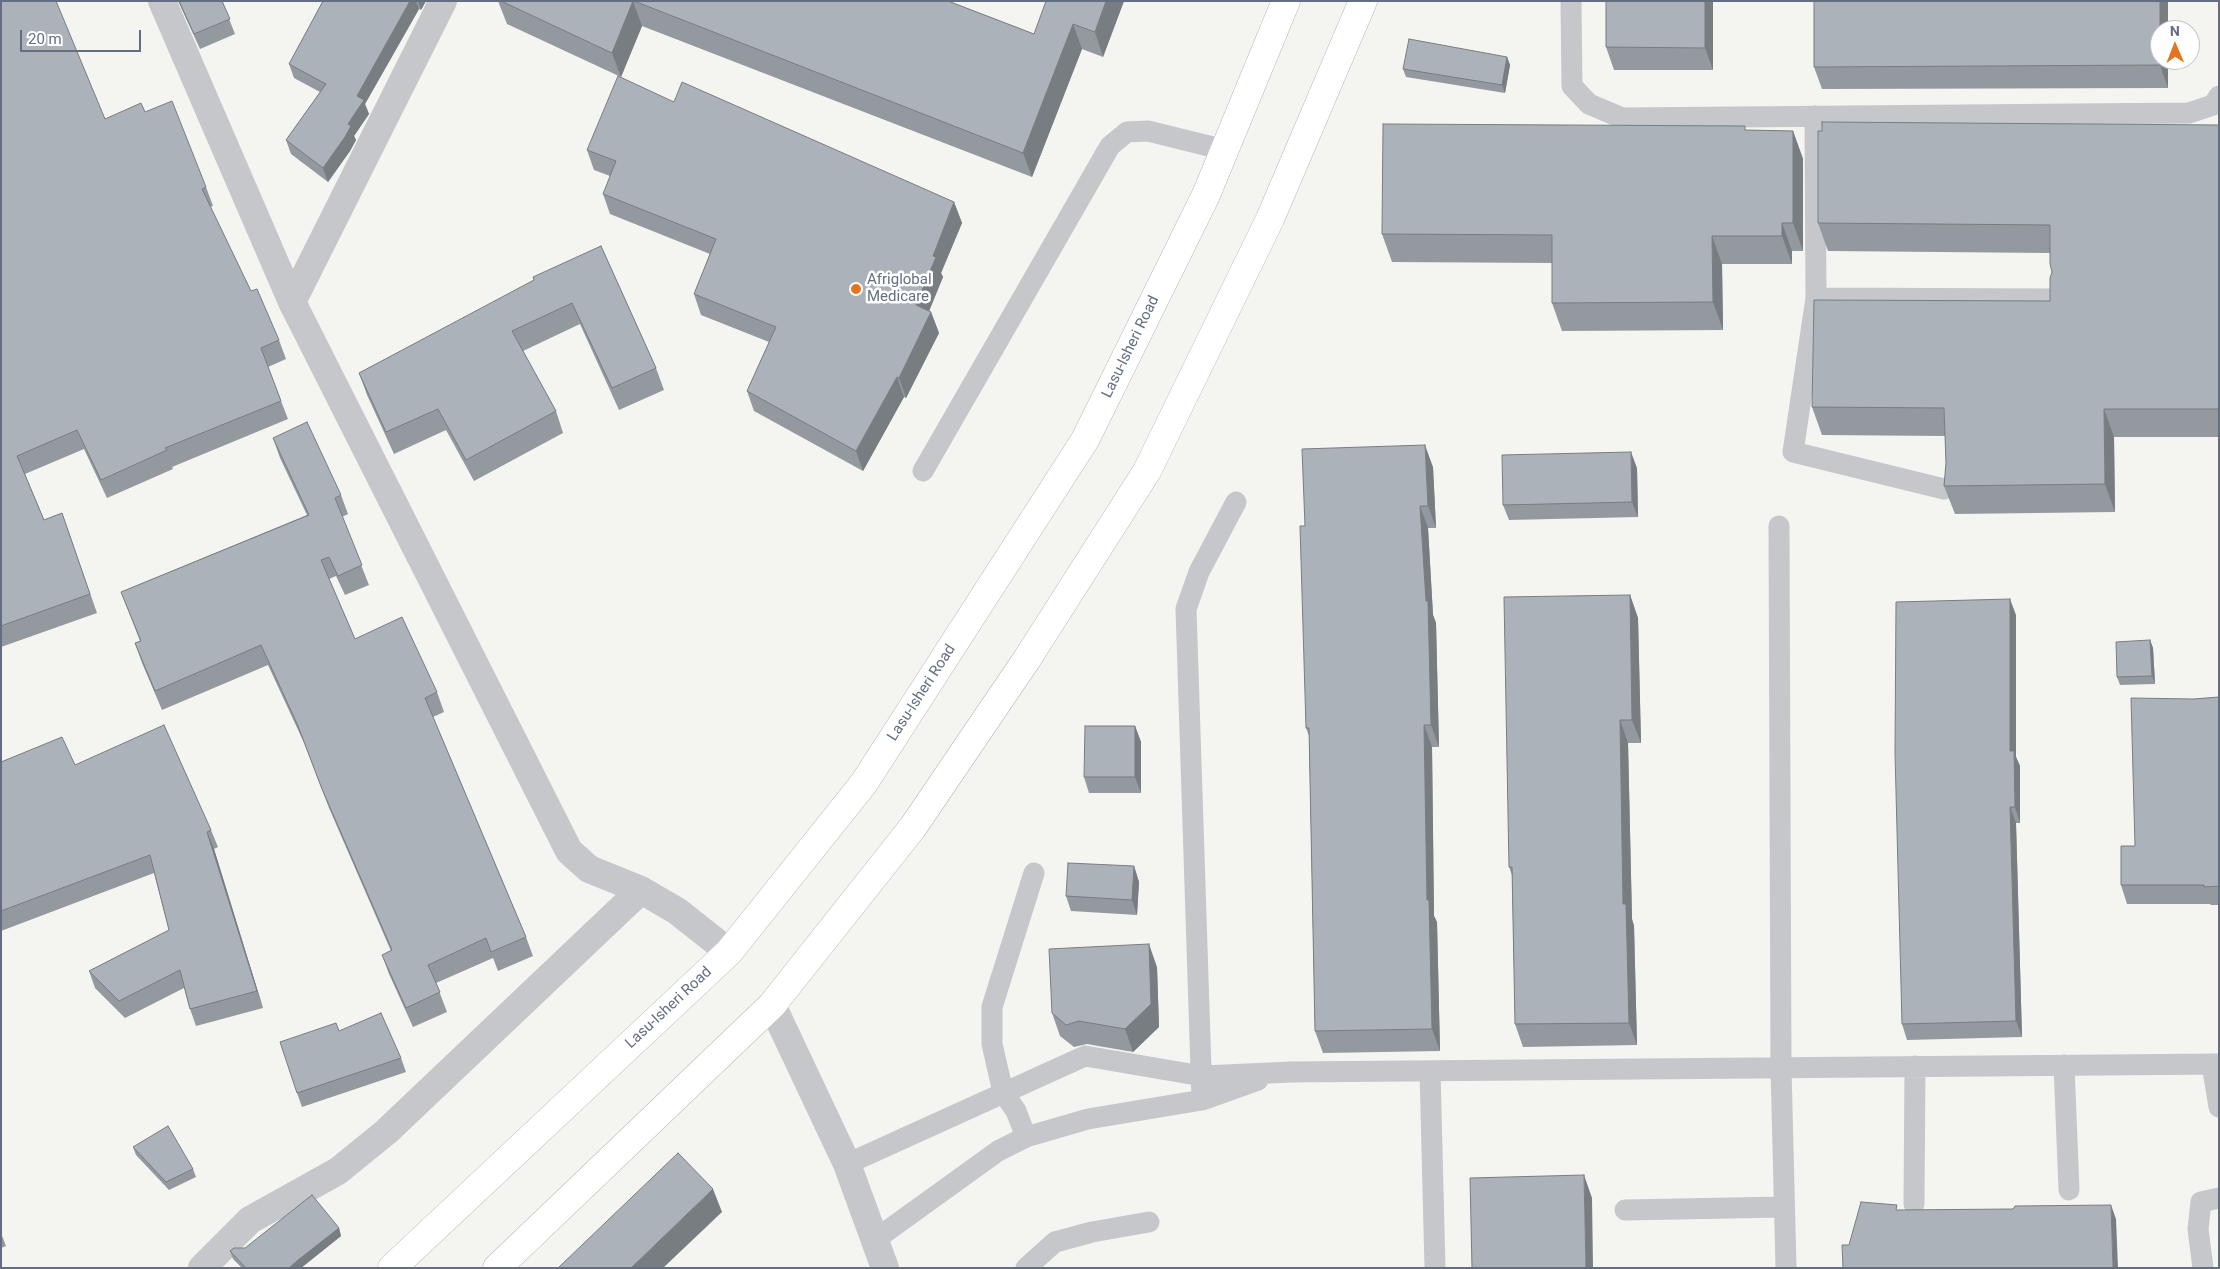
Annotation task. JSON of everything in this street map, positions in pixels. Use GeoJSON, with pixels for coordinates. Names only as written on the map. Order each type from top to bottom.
{"type":"FeatureCollection","features":[{"type":"Feature","properties":{"kind":"main road","name":"Lasu-Isheri Road"},"geometry":{"type":"LineString","coordinates":[[392,1268],[729,952],[864,783],[1085,440],[1206,195],[1286,1]]}},
{"type":"Feature","properties":{"kind":"main road"},"geometry":{"type":"LineString","coordinates":[[497,1268],[772,1004],[912,827],[1027,659],[1147,471],[1270,219],[1363,1]]}},
{"type":"Feature","properties":{"kind":"street"},"geometry":{"type":"LineString","coordinates":[[162,1],[292,302],[569,851],[588,869],[641,890],[677,911],[729,952]]}},
{"type":"Feature","properties":{"kind":"street"},"geometry":{"type":"LineString","coordinates":[[292,302],[443,1]]}},
{"type":"Feature","properties":{"kind":"street"},"geometry":{"type":"LineString","coordinates":[[202,1268],[250,1220],[338,1172],[386,1132],[641,890]]}},
{"type":"Feature","properties":{"kind":"street"},"geometry":{"type":"LineString","coordinates":[[772,1004],[847,1164],[885,1268]]}},
{"type":"Feature","properties":{"kind":"lane"},"geometry":{"type":"LineString","coordinates":[[1571,1],[1572,86],[1589,104],[1622,118],[2189,112],[2213,105],[2219,96]]}},
{"type":"Feature","properties":{"kind":"lane"},"geometry":{"type":"LineString","coordinates":[[1815,116],[1816,298],[1793,452],[1944,489]]}},
{"type":"Feature","properties":{"kind":"lane"},"geometry":{"type":"LineString","coordinates":[[923,472],[1110,146],[1127,132],[1148,131],[1225,150]]}},
{"type":"Feature","properties":{"kind":"lane"},"geometry":{"type":"LineString","coordinates":[[1816,298],[2050,299]]}},
{"type":"Feature","properties":{"kind":"lane"},"geometry":{"type":"LineString","coordinates":[[1202,1100],[1186,609],[1199,572],[1236,502]]}},
{"type":"Feature","properties":{"kind":"lane"},"geometry":{"type":"LineString","coordinates":[[1779,526],[1781,1068],[1786,1268]]}},
{"type":"Feature","properties":{"kind":"lane"},"geometry":{"type":"LineString","coordinates":[[1026,1137],[1016,1110],[1003,1092],[992,1044],[992,1007],[1034,873]]}},
{"type":"Feature","properties":{"kind":"lane"},"geometry":{"type":"LineString","coordinates":[[847,1164],[1085,1056],[1202,1076],[1430,1071],[2216,1064],[2219,1107]]}},
{"type":"Feature","properties":{"kind":"lane"},"geometry":{"type":"LineString","coordinates":[[2064,1065],[2069,1190]]}},
{"type":"Feature","properties":{"kind":"lane"},"geometry":{"type":"LineString","coordinates":[[1914,1204],[1915,1066]]}},
{"type":"Feature","properties":{"kind":"lane"},"geometry":{"type":"LineString","coordinates":[[1430,1071],[1436,1268]]}},
{"type":"Feature","properties":{"kind":"lane"},"geometry":{"type":"LineString","coordinates":[[876,1239],[998,1150],[1026,1137],[1088,1119],[1202,1100],[1278,1073]]}},
{"type":"Feature","properties":{"kind":"lane"},"geometry":{"type":"LineString","coordinates":[[2203,1268],[2198,1229],[2201,1202],[2219,1198]]}},
{"type":"Feature","properties":{"kind":"lane"},"geometry":{"type":"LineString","coordinates":[[1624,1210],[1784,1207]]}},
{"type":"Feature","properties":{"kind":"lane"},"geometry":{"type":"LineString","coordinates":[[1026,1268],[1055,1242],[1092,1232],[1149,1222]]}},
{"type":"Feature","properties":{"kind":"building"},"geometry":{"type":"Polygon","coordinates":[[[1,1],[56,1],[105,119],[141,103],[145,112],[172,101],[206,187],[202,189],[251,291],[257,289],[279,340],[261,348],[281,401],[165,448],[167,450],[101,480],[77,430],[17,456],[44,520],[62,513],[90,594],[1,626],[1,1]]]}},
{"type":"Feature","properties":{"kind":"building"},"geometry":{"type":"Polygon","coordinates":[[[179,1],[222,1],[230,19],[194,34],[179,1]]]}},
{"type":"Feature","properties":{"kind":"building"},"geometry":{"type":"Polygon","coordinates":[[[323,1],[410,1],[357,96],[364,100],[348,124],[351,126],[323,168],[286,140],[326,84],[289,64],[323,1]]]}},
{"type":"Feature","properties":{"kind":"building"},"geometry":{"type":"Polygon","coordinates":[[[501,1],[633,1],[612,53],[501,1]]]}},
{"type":"Feature","properties":{"kind":"building"},"geometry":{"type":"Polygon","coordinates":[[[634,1],[948,1],[1034,34],[1046,1],[1106,1],[1095,32],[1073,24],[1023,153],[634,1]]]}},
{"type":"Feature","properties":{"kind":"building"},"geometry":{"type":"Polygon","coordinates":[[[1606,1],[1705,1],[1705,48],[1606,47],[1606,1]]]}},
{"type":"Feature","properties":{"kind":"building"},"geometry":{"type":"Polygon","coordinates":[[[1814,1],[2160,1],[2160,20],[2150,20],[2150,65],[1814,67],[1814,1]]]}},
{"type":"Feature","properties":{"kind":"building"},"geometry":{"type":"Polygon","coordinates":[[[1409,39],[1507,57],[1502,85],[1403,69],[1409,39]]]}},
{"type":"Feature","properties":{"kind":"building"},"geometry":{"type":"Polygon","coordinates":[[[618,76],[674,102],[682,82],[954,202],[933,256],[936,257],[916,305],[931,312],[899,378],[897,377],[856,451],[747,391],[776,327],[694,294],[716,239],[603,194],[616,161],[587,150],[618,76]]]}},
{"type":"Feature","properties":{"kind":"building"},"geometry":{"type":"Polygon","coordinates":[[[1822,122],[2219,125],[2219,409],[2104,409],[2105,484],[1944,486],[1946,463],[1944,408],[1812,407],[1814,300],[2050,301],[2050,278],[2052,272],[2050,264],[2050,225],[1818,223],[1818,131],[1822,131],[1822,122]]]}},
{"type":"Feature","properties":{"kind":"building"},"geometry":{"type":"Polygon","coordinates":[[[1383,124],[1745,126],[1745,130],[1793,131],[1793,223],[1782,223],[1782,236],[1712,236],[1713,302],[1552,303],[1552,235],[1382,234],[1383,124]]]}},
{"type":"Feature","properties":{"kind":"building"},"geometry":{"type":"Polygon","coordinates":[[[601,246],[656,368],[612,388],[572,303],[512,331],[556,411],[466,460],[438,409],[386,432],[359,373],[534,280],[533,277],[601,246]]]}},
{"type":"Feature","properties":{"kind":"building"},"geometry":{"type":"Polygon","coordinates":[[[307,422],[341,495],[335,498],[362,565],[338,576],[329,557],[321,560],[355,639],[402,617],[437,692],[425,698],[526,937],[491,952],[486,938],[428,965],[440,992],[406,1008],[382,955],[392,950],[322,789],[298,726],[261,645],[155,691],[135,643],[141,641],[121,592],[309,515],[273,438],[307,422]]]}},
{"type":"Feature","properties":{"kind":"building"},"geometry":{"type":"Polygon","coordinates":[[[1425,445],[1428,506],[1420,506],[1426,601],[1428,601],[1431,725],[1424,725],[1427,900],[1429,900],[1432,1029],[1315,1031],[1309,728],[1306,728],[1300,526],[1305,526],[1302,449],[1425,445]]]}},
{"type":"Feature","properties":{"kind":"building"},"geometry":{"type":"Polygon","coordinates":[[[1631,452],[1632,502],[1503,505],[1502,455],[1631,452]]]}},
{"type":"Feature","properties":{"kind":"building"},"geometry":{"type":"Polygon","coordinates":[[[1630,595],[1632,720],[1620,720],[1623,904],[1626,904],[1629,1023],[1515,1024],[1512,867],[1509,867],[1504,597],[1630,595]]]}},
{"type":"Feature","properties":{"kind":"building"},"geometry":{"type":"Polygon","coordinates":[[[2010,599],[2010,751],[2014,751],[2015,807],[2010,807],[2016,1021],[1902,1024],[1895,753],[1896,602],[2010,599]]]}},
{"type":"Feature","properties":{"kind":"building"},"geometry":{"type":"Polygon","coordinates":[[[2150,640],[2152,676],[2117,677],[2116,642],[2150,640]]]}},
{"type":"Feature","properties":{"kind":"building"},"geometry":{"type":"Polygon","coordinates":[[[2219,697],[2219,886],[2121,885],[2121,846],[2135,846],[2131,698],[2194,699],[2219,697]]]}},
{"type":"Feature","properties":{"kind":"building"},"geometry":{"type":"Polygon","coordinates":[[[164,725],[211,830],[207,832],[257,991],[190,1009],[180,970],[119,1001],[89,971],[169,930],[150,855],[1,911],[1,762],[62,737],[75,765],[164,725]]]}},
{"type":"Feature","properties":{"kind":"building"},"geometry":{"type":"Polygon","coordinates":[[[1085,726],[1135,726],[1135,777],[1084,777],[1085,726]]]}},
{"type":"Feature","properties":{"kind":"building"},"geometry":{"type":"Polygon","coordinates":[[[1068,863],[1134,866],[1132,900],[1066,896],[1068,863]]]}},
{"type":"Feature","properties":{"kind":"building"},"geometry":{"type":"Polygon","coordinates":[[[1149,944],[1151,1004],[1125,1029],[1079,1021],[1066,1025],[1052,1013],[1049,949],[1149,944]]]}},
{"type":"Feature","properties":{"kind":"building"},"geometry":{"type":"Polygon","coordinates":[[[381,1013],[401,1058],[297,1093],[280,1042],[336,1023],[339,1031],[381,1013]]]}},
{"type":"Feature","properties":{"kind":"building"},"geometry":{"type":"Polygon","coordinates":[[[168,1126],[193,1169],[166,1182],[133,1147],[168,1126]]]}},
{"type":"Feature","properties":{"kind":"building"},"geometry":{"type":"Polygon","coordinates":[[[678,1153],[713,1189],[631,1268],[558,1268],[678,1153]]]}},
{"type":"Feature","properties":{"kind":"building"},"geometry":{"type":"Polygon","coordinates":[[[1584,1175],[1586,1268],[1472,1268],[1470,1178],[1584,1175]]]}},
{"type":"Feature","properties":{"kind":"building"},"geometry":{"type":"Polygon","coordinates":[[[312,1195],[339,1228],[289,1268],[246,1268],[230,1251],[234,1248],[245,1248],[312,1195]]]}},
{"type":"Feature","properties":{"kind":"building"},"geometry":{"type":"Polygon","coordinates":[[[1861,1202],[1897,1205],[1896,1210],[2013,1209],[2015,1206],[2111,1205],[2113,1268],[1843,1268],[1842,1245],[1849,1245],[1861,1202]]]}},
{"type":"Feature","properties":{"kind":"place","name":"Afriglobal Medicare"},"geometry":{"type":"Point","coordinates":[856,289]}}]}
